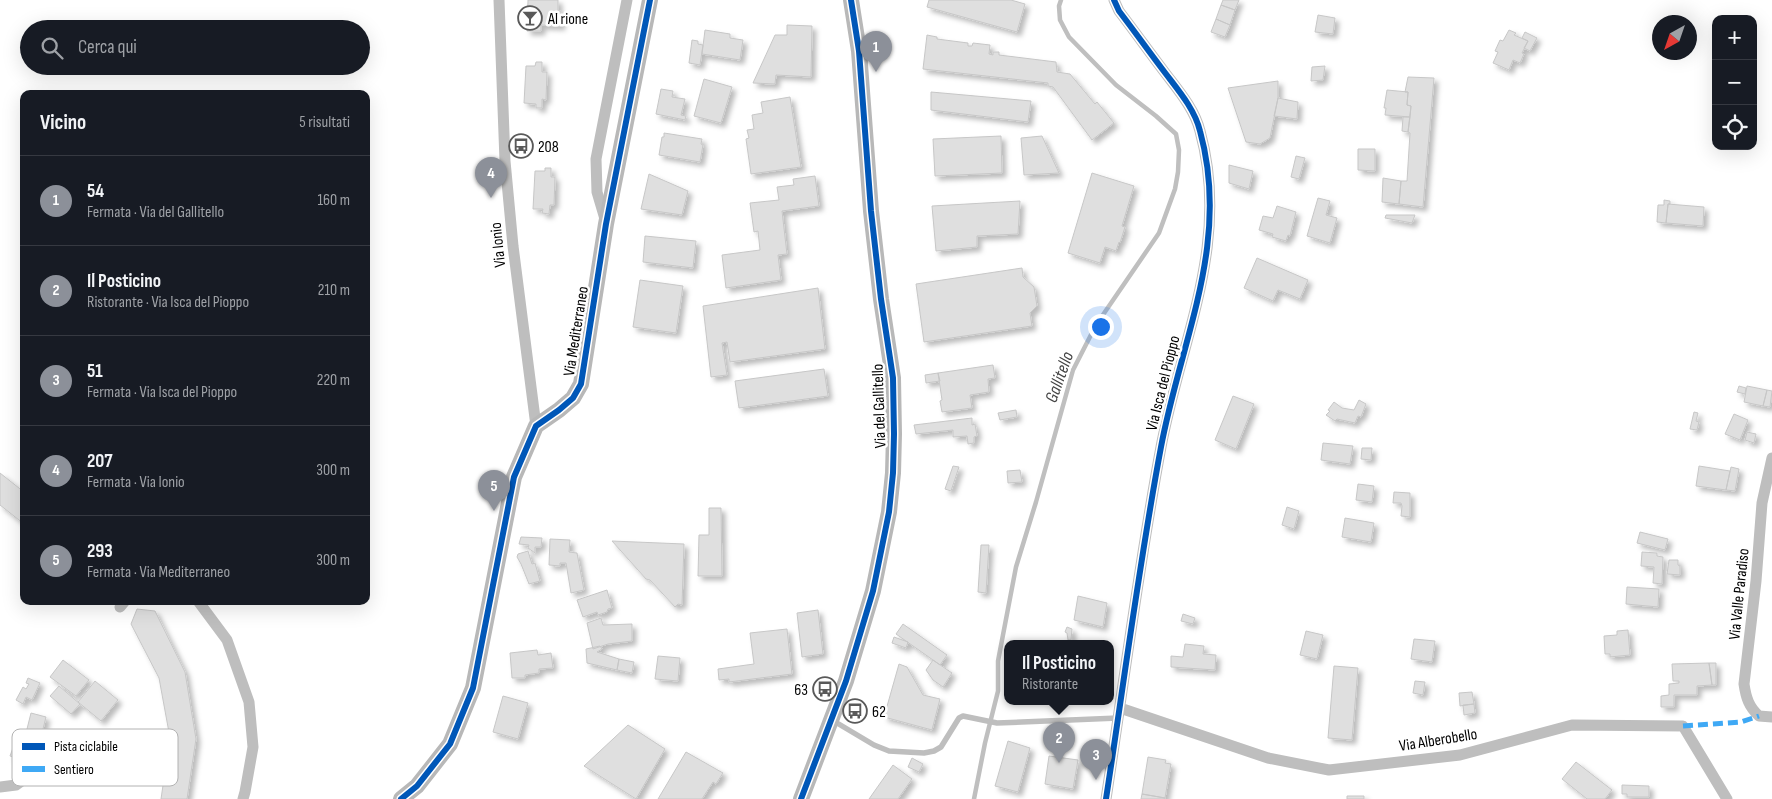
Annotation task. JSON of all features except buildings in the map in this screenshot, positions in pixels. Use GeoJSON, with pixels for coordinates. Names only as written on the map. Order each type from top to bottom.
{"type":"FeatureCollection","features":[{"type":"Feature","properties":{"kind":"street","name":"Via Ionio"},"geometry":{"type":"LineString","coordinates":[[499,0],[505,161],[513,246],[536,426]]}},
{"type":"Feature","properties":{"kind":"street"},"geometry":{"type":"LineString","coordinates":[[606,224],[597,192],[596,159],[627,0]]}},
{"type":"Feature","properties":{"kind":"street","name":"Via Mediterraneo"},"geometry":{"type":"LineString","coordinates":[[536,426],[573,398],[581,384],[606,224],[650,0]]}},
{"type":"Feature","properties":{"kind":"street","name":"Via del Gallitello"},"geometry":{"type":"LineString","coordinates":[[801,799],[846,681],[873,591],[889,512],[894,434],[893,378],[880,290],[869,187],[859,52],[851,0]]}},
{"type":"Feature","properties":{"kind":"street","name":"Via Isca del Pioppo"},"geometry":{"type":"LineString","coordinates":[[1106,799],[1161,445],[1204,273],[1211,221],[1210,177],[1200,128],[1185,100],[1119,11],[1114,0]]}},
{"type":"Feature","properties":{"kind":"street"},"geometry":{"type":"LineString","coordinates":[[401,799],[417,786],[450,744],[473,688],[514,477],[536,426]]}},
{"type":"Feature","properties":{"kind":"street","name":"Via Valle Paradiso"},"geometry":{"type":"LineString","coordinates":[[1772,458],[1762,503],[1756,581],[1744,684],[1745,696],[1752,710],[1759,716],[1772,717]]}},
{"type":"Feature","properties":{"kind":"street"},"geometry":{"type":"LineString","coordinates":[[201,605],[227,640],[249,702],[253,747],[243,799]]}},
{"type":"Feature","properties":{"kind":"street","name":"Via Alberobello"},"geometry":{"type":"LineString","coordinates":[[1119,713],[1268,758],[1329,770],[1460,755],[1572,725],[1683,726],[1727,799]]}},
{"type":"Feature","properties":{"kind":"lane"},"geometry":{"type":"LineString","coordinates":[[831,720],[874,746],[889,751],[924,753],[941,747],[959,718],[963,716],[997,723],[1119,713]]}},
{"type":"Feature","properties":{"kind":"waterway","name":"Gallitello"},"geometry":{"type":"LineString","coordinates":[[974,799],[998,691],[998,661],[1016,567],[1073,370],[1096,325],[1159,233],[1175,189],[1178,172],[1179,150],[1176,134],[1116,85],[1069,37],[1060,20],[1059,6],[1061,0]]}},
{"type":"Feature","properties":{"kind":"marked path"},"geometry":{"type":"LineString","coordinates":[[1683,726],[1741,722],[1759,716]]}},
{"type":"Feature","properties":{"kind":"cycle path"},"geometry":{"type":"LineString","coordinates":[[401,799],[417,786],[450,744],[473,688],[514,477],[536,426],[573,398],[581,384],[606,224],[650,0]]}},
{"type":"Feature","properties":{"kind":"cycle path"},"geometry":{"type":"LineString","coordinates":[[801,799],[846,681],[873,591],[889,512],[893,473],[893,378],[881,299],[871,211],[859,51],[851,0]]}},
{"type":"Feature","properties":{"kind":"cycle path"},"geometry":{"type":"LineString","coordinates":[[1106,799],[1153,491],[1170,407],[1200,290],[1207,252],[1210,212],[1208,172],[1198,123],[1181,94],[1119,11],[1114,0]]}},
{"type":"Feature","properties":{"kind":"place","name":"Al rione"},"geometry":{"type":"Point","coordinates":[530,18]}},
{"type":"Feature","properties":{"kind":"place","name":"54"},"geometry":{"type":"Point","coordinates":[876,72]}},
{"type":"Feature","properties":{"kind":"place","name":"208"},"geometry":{"type":"Point","coordinates":[521,146]}},
{"type":"Feature","properties":{"kind":"place","name":"207"},"geometry":{"type":"Point","coordinates":[491,198]}},
{"type":"Feature","properties":{"kind":"place","name":"293"},"geometry":{"type":"Point","coordinates":[494,511]}},
{"type":"Feature","properties":{"kind":"place","name":"63"},"geometry":{"type":"Point","coordinates":[825,689]}},
{"type":"Feature","properties":{"kind":"place","name":"62"},"geometry":{"type":"Point","coordinates":[855,711]}},
{"type":"Feature","properties":{"kind":"place","name":"Il Posticino"},"geometry":{"type":"Point","coordinates":[1059,763]}},
{"type":"Feature","properties":{"kind":"place","name":"51"},"geometry":{"type":"Point","coordinates":[1096,780]}}]}
